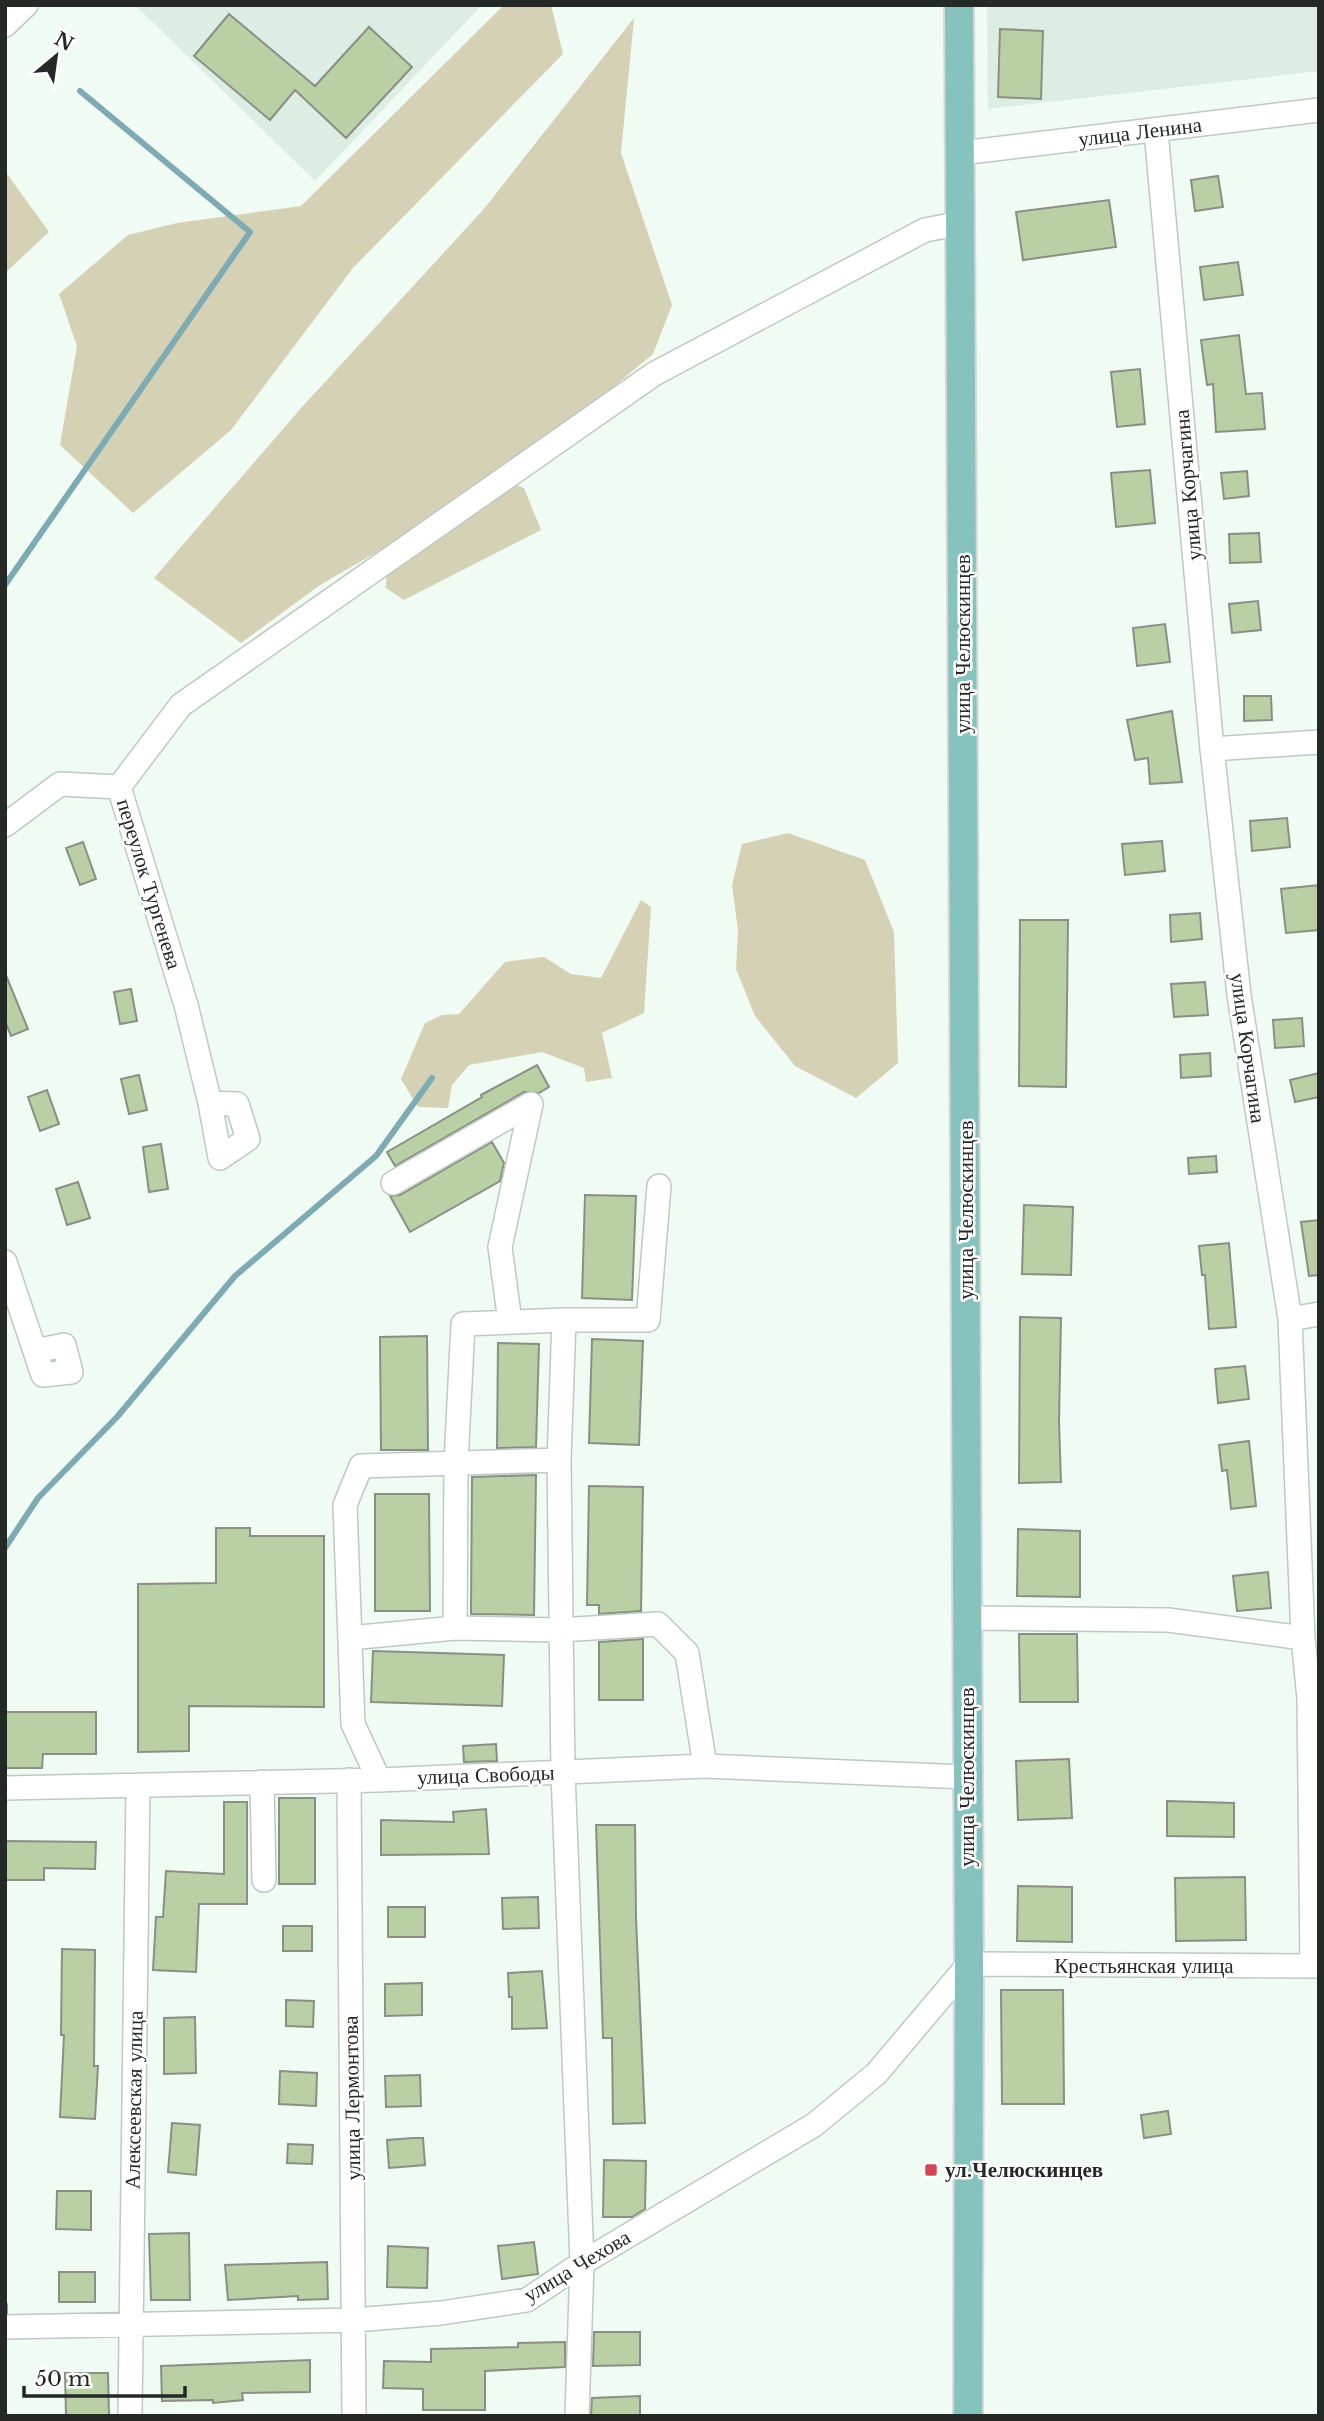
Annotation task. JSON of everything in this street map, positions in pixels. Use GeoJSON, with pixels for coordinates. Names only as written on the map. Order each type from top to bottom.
{"type":"FeatureCollection","features":[{"type":"Feature","properties":{"kind":"main road","name":"улица Челюскинцев"},"geometry":{"type":"LineString","coordinates":[[958,5],[961,153],[969,1965],[968,2416]]}},
{"type":"Feature","properties":{"kind":"street"},"geometry":{"type":"LineString","coordinates":[[5,25],[26,5]]}},
{"type":"Feature","properties":{"kind":"street","name":"улица Ленина"},"geometry":{"type":"LineString","coordinates":[[961,153],[1319,110]]}},
{"type":"Feature","properties":{"kind":"street","name":"улица Корчагина"},"geometry":{"type":"LineString","coordinates":[[1156,131],[1212,749],[1239,995],[1290,1319],[1303,1638],[1314,1697],[1316,1966]]}},
{"type":"Feature","properties":{"kind":"street"},"geometry":{"type":"LineString","coordinates":[[118,787],[181,705],[654,374],[925,230],[961,223]]}},
{"type":"Feature","properties":{"kind":"street"},"geometry":{"type":"LineString","coordinates":[[1212,749],[1319,742]]}},
{"type":"Feature","properties":{"kind":"street","name":"переулок Тургенева"},"geometry":{"type":"LineString","coordinates":[[5,825],[60,785],[118,787],[186,1006],[210,1103]]}},
{"type":"Feature","properties":{"kind":"street"},"geometry":{"type":"LineString","coordinates":[[393,1183],[531,1104],[500,1247],[510,1322]]}},
{"type":"Feature","properties":{"kind":"street"},"geometry":{"type":"LineString","coordinates":[[455,1628],[456,1463],[463,1324],[648,1320],[659,1186]]}},
{"type":"Feature","properties":{"kind":"street"},"geometry":{"type":"LineString","coordinates":[[5,1262],[35,1351]]}},
{"type":"Feature","properties":{"kind":"street"},"geometry":{"type":"LineString","coordinates":[[1290,1319],[1319,1314]]}},
{"type":"Feature","properties":{"kind":"street"},"geometry":{"type":"LineString","coordinates":[[564,1320],[559,1460],[560,1630],[582,2263],[577,2416]]}},
{"type":"Feature","properties":{"kind":"street"},"geometry":{"type":"LineString","coordinates":[[379,1780],[353,1724],[345,1504],[361,1466],[559,1460]]}},
{"type":"Feature","properties":{"kind":"street"},"geometry":{"type":"LineString","coordinates":[[967,1618],[1168,1620],[1303,1638]]}},
{"type":"Feature","properties":{"kind":"street"},"geometry":{"type":"LineString","coordinates":[[350,1638],[455,1628],[560,1630],[658,1625],[687,1653],[705,1766]]}},
{"type":"Feature","properties":{"kind":"street","name":"улица Свободы"},"geometry":{"type":"LineString","coordinates":[[5,1788],[379,1780],[705,1766],[967,1777]]}},
{"type":"Feature","properties":{"kind":"street","name":"улица Лермонтова"},"geometry":{"type":"LineString","coordinates":[[349,1780],[354,2416]]}},
{"type":"Feature","properties":{"kind":"street"},"geometry":{"type":"LineString","coordinates":[[261,1782],[264,1880]]}},
{"type":"Feature","properties":{"kind":"street","name":"Алексеевская улица"},"geometry":{"type":"LineString","coordinates":[[130,2416],[138,1785]]}},
{"type":"Feature","properties":{"kind":"street","name":"Крестьянская улица"},"geometry":{"type":"LineString","coordinates":[[969,1965],[1316,1966]]}},
{"type":"Feature","properties":{"kind":"street","name":"улица Чехова"},"geometry":{"type":"LineString","coordinates":[[7,2327],[355,2320],[441,2313],[527,2300],[582,2263],[814,2125],[876,2074],[969,1965]]}},
{"type":"Feature","properties":{"kind":"shaded area"},"geometry":{"type":"Polygon","coordinates":[[[135,5],[482,5],[315,181],[135,5]]]}},
{"type":"Feature","properties":{"kind":"shaded area"},"geometry":{"type":"Polygon","coordinates":[[[504,5],[551,5],[563,54],[353,268],[231,430],[133,513],[60,445],[77,346],[59,294],[128,235],[177,223],[301,206],[504,5]]]}},
{"type":"Feature","properties":{"kind":"shaded area"},"geometry":{"type":"Polygon","coordinates":[[[987,5],[1319,5],[1319,71],[988,109],[987,5]]]}},
{"type":"Feature","properties":{"kind":"shaded area"},"geometry":{"type":"Polygon","coordinates":[[[634,18],[621,153],[672,305],[653,354],[502,479],[524,488],[541,530],[404,600],[386,588],[387,563],[401,538],[320,585],[241,643],[154,578],[302,407],[483,210],[634,18]]]}},
{"type":"Feature","properties":{"kind":"shaded area"},"geometry":{"type":"Polygon","coordinates":[[[5,171],[49,232],[5,273],[5,171]]]}},
{"type":"Feature","properties":{"kind":"shaded area"},"geometry":{"type":"Polygon","coordinates":[[[788,833],[865,860],[894,932],[898,1063],[856,1098],[795,1066],[755,1016],[736,969],[738,930],[732,885],[742,844],[788,833]]]}},
{"type":"Feature","properties":{"kind":"shaded area"},"geometry":{"type":"Polygon","coordinates":[[[641,900],[651,907],[644,1013],[602,1033],[612,1078],[586,1082],[584,1068],[542,1052],[469,1065],[452,1085],[448,1108],[418,1107],[401,1079],[425,1023],[442,1015],[459,1014],[505,962],[544,957],[571,974],[601,978],[641,900]]]}},
{"type":"Feature","properties":{"kind":"building"},"geometry":{"type":"Polygon","coordinates":[[[229,14],[315,86],[369,27],[412,67],[346,138],[295,90],[270,120],[194,56],[229,14]]]}},
{"type":"Feature","properties":{"kind":"building"},"geometry":{"type":"Polygon","coordinates":[[[1000,29],[1043,31],[1041,99],[998,97],[1000,29]]]}},
{"type":"Feature","properties":{"kind":"building"},"geometry":{"type":"Polygon","coordinates":[[[1218,176],[1223,207],[1195,211],[1191,180],[1218,176]]]}},
{"type":"Feature","properties":{"kind":"building"},"geometry":{"type":"Polygon","coordinates":[[[1109,200],[1116,247],[1023,260],[1016,212],[1109,200]]]}},
{"type":"Feature","properties":{"kind":"building"},"geometry":{"type":"Polygon","coordinates":[[[1238,262],[1243,295],[1204,300],[1200,267],[1238,262]]]}},
{"type":"Feature","properties":{"kind":"building"},"geometry":{"type":"Polygon","coordinates":[[[1239,335],[1246,394],[1262,393],[1265,429],[1216,432],[1213,384],[1207,385],[1201,340],[1239,335]]]}},
{"type":"Feature","properties":{"kind":"building"},"geometry":{"type":"Polygon","coordinates":[[[1140,369],[1145,424],[1117,427],[1111,372],[1140,369]]]}},
{"type":"Feature","properties":{"kind":"building"},"geometry":{"type":"Polygon","coordinates":[[[1150,470],[1155,523],[1116,527],[1111,473],[1150,470]]]}},
{"type":"Feature","properties":{"kind":"building"},"geometry":{"type":"Polygon","coordinates":[[[1247,471],[1249,496],[1224,499],[1221,473],[1247,471]]]}},
{"type":"Feature","properties":{"kind":"building"},"geometry":{"type":"Polygon","coordinates":[[[1259,533],[1261,562],[1230,563],[1229,534],[1259,533]]]}},
{"type":"Feature","properties":{"kind":"building"},"geometry":{"type":"Polygon","coordinates":[[[1258,601],[1261,630],[1232,633],[1229,604],[1258,601]]]}},
{"type":"Feature","properties":{"kind":"building"},"geometry":{"type":"Polygon","coordinates":[[[1165,624],[1170,662],[1137,666],[1133,628],[1165,624]]]}},
{"type":"Feature","properties":{"kind":"building"},"geometry":{"type":"Polygon","coordinates":[[[1244,696],[1271,696],[1272,720],[1244,721],[1244,696]]]}},
{"type":"Feature","properties":{"kind":"building"},"geometry":{"type":"Polygon","coordinates":[[[1172,711],[1182,782],[1150,784],[1148,758],[1135,760],[1127,720],[1172,711]]]}},
{"type":"Feature","properties":{"kind":"building"},"geometry":{"type":"Polygon","coordinates":[[[1287,818],[1290,847],[1252,851],[1250,821],[1287,818]]]}},
{"type":"Feature","properties":{"kind":"building"},"geometry":{"type":"Polygon","coordinates":[[[1162,841],[1165,871],[1125,875],[1122,844],[1162,841]]]}},
{"type":"Feature","properties":{"kind":"building"},"geometry":{"type":"Polygon","coordinates":[[[83,842],[96,879],[80,885],[66,848],[83,842]]]}},
{"type":"Feature","properties":{"kind":"building"},"geometry":{"type":"Polygon","coordinates":[[[1319,885],[1319,930],[1286,933],[1281,889],[1319,885]]]}},
{"type":"Feature","properties":{"kind":"building"},"geometry":{"type":"Polygon","coordinates":[[[1200,913],[1202,939],[1171,942],[1170,915],[1200,913]]]}},
{"type":"Feature","properties":{"kind":"building"},"geometry":{"type":"Polygon","coordinates":[[[1020,920],[1068,920],[1066,1087],[1019,1086],[1020,920]]]}},
{"type":"Feature","properties":{"kind":"building"},"geometry":{"type":"Polygon","coordinates":[[[5,973],[28,1029],[11,1036],[5,1021],[5,973]]]}},
{"type":"Feature","properties":{"kind":"building"},"geometry":{"type":"Polygon","coordinates":[[[1205,982],[1208,1015],[1174,1017],[1171,984],[1205,982]]]}},
{"type":"Feature","properties":{"kind":"building"},"geometry":{"type":"Polygon","coordinates":[[[131,989],[137,1021],[120,1024],[114,992],[131,989]]]}},
{"type":"Feature","properties":{"kind":"building"},"geometry":{"type":"Polygon","coordinates":[[[1302,1018],[1304,1046],[1275,1048],[1273,1020],[1302,1018]]]}},
{"type":"Feature","properties":{"kind":"building"},"geometry":{"type":"Polygon","coordinates":[[[1210,1053],[1211,1076],[1181,1078],[1180,1055],[1210,1053]]]}},
{"type":"Feature","properties":{"kind":"building"},"geometry":{"type":"Polygon","coordinates":[[[537,1065],[549,1087],[539,1093],[524,1092],[395,1166],[387,1152],[482,1097],[481,1095],[537,1065]]]}},
{"type":"Feature","properties":{"kind":"building"},"geometry":{"type":"Polygon","coordinates":[[[1319,1073],[1319,1097],[1295,1102],[1290,1080],[1319,1073]]]}},
{"type":"Feature","properties":{"kind":"building"},"geometry":{"type":"Polygon","coordinates":[[[139,1075],[147,1110],[129,1114],[121,1079],[139,1075]]]}},
{"type":"Feature","properties":{"kind":"building"},"geometry":{"type":"Polygon","coordinates":[[[47,1090],[59,1124],[40,1131],[28,1097],[47,1090]]]}},
{"type":"Feature","properties":{"kind":"building"},"geometry":{"type":"Polygon","coordinates":[[[492,1142],[504,1163],[500,1181],[410,1232],[390,1196],[400,1195],[492,1142]]]}},
{"type":"Feature","properties":{"kind":"building"},"geometry":{"type":"Polygon","coordinates":[[[161,1144],[168,1189],[149,1192],[143,1147],[161,1144]]]}},
{"type":"Feature","properties":{"kind":"building"},"geometry":{"type":"Polygon","coordinates":[[[1216,1156],[1217,1172],[1189,1174],[1188,1158],[1216,1156]]]}},
{"type":"Feature","properties":{"kind":"building"},"geometry":{"type":"Polygon","coordinates":[[[78,1182],[90,1218],[67,1225],[56,1189],[78,1182]]]}},
{"type":"Feature","properties":{"kind":"building"},"geometry":{"type":"Polygon","coordinates":[[[585,1195],[636,1196],[632,1300],[582,1298],[585,1195]]]}},
{"type":"Feature","properties":{"kind":"building"},"geometry":{"type":"Polygon","coordinates":[[[1024,1205],[1073,1207],[1071,1275],[1022,1274],[1024,1205]]]}},
{"type":"Feature","properties":{"kind":"building"},"geometry":{"type":"Polygon","coordinates":[[[1319,1220],[1319,1275],[1309,1276],[1301,1222],[1319,1220]]]}},
{"type":"Feature","properties":{"kind":"building"},"geometry":{"type":"Polygon","coordinates":[[[1229,1243],[1236,1327],[1209,1329],[1205,1275],[1202,1275],[1199,1246],[1229,1243]]]}},
{"type":"Feature","properties":{"kind":"building"},"geometry":{"type":"Polygon","coordinates":[[[1020,1317],[1061,1318],[1061,1482],[1019,1483],[1020,1317]]]}},
{"type":"Feature","properties":{"kind":"building"},"geometry":{"type":"Polygon","coordinates":[[[427,1336],[428,1450],[381,1450],[380,1337],[427,1336]]]}},
{"type":"Feature","properties":{"kind":"building"},"geometry":{"type":"Polygon","coordinates":[[[592,1339],[643,1341],[639,1445],[589,1443],[592,1339]]]}},
{"type":"Feature","properties":{"kind":"building"},"geometry":{"type":"Polygon","coordinates":[[[498,1343],[539,1344],[536,1447],[497,1448],[498,1343]]]}},
{"type":"Feature","properties":{"kind":"building"},"geometry":{"type":"Polygon","coordinates":[[[1245,1366],[1249,1399],[1218,1403],[1215,1369],[1245,1366]]]}},
{"type":"Feature","properties":{"kind":"building"},"geometry":{"type":"Polygon","coordinates":[[[1249,1441],[1256,1506],[1231,1509],[1227,1470],[1222,1471],[1219,1445],[1249,1441]]]}},
{"type":"Feature","properties":{"kind":"building"},"geometry":{"type":"Polygon","coordinates":[[[536,1475],[534,1615],[471,1614],[472,1477],[536,1475]]]}},
{"type":"Feature","properties":{"kind":"building"},"geometry":{"type":"Polygon","coordinates":[[[589,1486],[643,1487],[641,1611],[599,1614],[599,1605],[587,1605],[589,1486]]]}},
{"type":"Feature","properties":{"kind":"building"},"geometry":{"type":"Polygon","coordinates":[[[375,1494],[429,1494],[430,1611],[375,1611],[375,1494]]]}},
{"type":"Feature","properties":{"kind":"building"},"geometry":{"type":"Polygon","coordinates":[[[216,1528],[250,1528],[250,1536],[324,1536],[324,1707],[189,1706],[189,1751],[138,1752],[138,1584],[216,1583],[216,1528]]]}},
{"type":"Feature","properties":{"kind":"building"},"geometry":{"type":"Polygon","coordinates":[[[1018,1529],[1080,1531],[1080,1597],[1017,1596],[1018,1529]]]}},
{"type":"Feature","properties":{"kind":"building"},"geometry":{"type":"Polygon","coordinates":[[[1268,1572],[1271,1608],[1237,1611],[1233,1576],[1268,1572]]]}},
{"type":"Feature","properties":{"kind":"building"},"geometry":{"type":"Polygon","coordinates":[[[1019,1634],[1077,1634],[1078,1702],[1020,1702],[1019,1634]]]}},
{"type":"Feature","properties":{"kind":"building"},"geometry":{"type":"Polygon","coordinates":[[[643,1639],[643,1700],[599,1700],[599,1642],[643,1639]]]}},
{"type":"Feature","properties":{"kind":"building"},"geometry":{"type":"Polygon","coordinates":[[[373,1651],[504,1655],[502,1706],[371,1702],[373,1651]]]}},
{"type":"Feature","properties":{"kind":"building"},"geometry":{"type":"Polygon","coordinates":[[[5,1712],[96,1712],[96,1754],[43,1754],[42,1768],[5,1768],[5,1712]]]}},
{"type":"Feature","properties":{"kind":"building"},"geometry":{"type":"Polygon","coordinates":[[[496,1744],[497,1761],[464,1762],[463,1746],[496,1744]]]}},
{"type":"Feature","properties":{"kind":"building"},"geometry":{"type":"Polygon","coordinates":[[[1069,1759],[1072,1818],[1018,1820],[1016,1761],[1069,1759]]]}},
{"type":"Feature","properties":{"kind":"building"},"geometry":{"type":"Polygon","coordinates":[[[279,1798],[315,1798],[315,1884],[279,1884],[279,1798]]]}},
{"type":"Feature","properties":{"kind":"building"},"geometry":{"type":"Polygon","coordinates":[[[1167,1801],[1234,1803],[1234,1837],[1167,1836],[1167,1801]]]}},
{"type":"Feature","properties":{"kind":"building"},"geometry":{"type":"Polygon","coordinates":[[[224,1802],[247,1802],[247,1904],[199,1904],[196,1972],[153,1970],[156,1917],[163,1917],[166,1871],[224,1874],[224,1802]]]}},
{"type":"Feature","properties":{"kind":"building"},"geometry":{"type":"Polygon","coordinates":[[[486,1809],[489,1854],[381,1855],[381,1820],[454,1822],[453,1812],[486,1809]]]}},
{"type":"Feature","properties":{"kind":"building"},"geometry":{"type":"Polygon","coordinates":[[[596,1825],[635,1825],[636,1918],[645,2123],[613,2124],[612,2038],[603,2038],[596,1825]]]}},
{"type":"Feature","properties":{"kind":"building"},"geometry":{"type":"Polygon","coordinates":[[[5,1841],[96,1842],[95,1869],[44,1868],[44,1880],[5,1880],[5,1841]]]}},
{"type":"Feature","properties":{"kind":"building"},"geometry":{"type":"Polygon","coordinates":[[[1245,1877],[1246,1940],[1176,1941],[1175,1878],[1245,1877]]]}},
{"type":"Feature","properties":{"kind":"building"},"geometry":{"type":"Polygon","coordinates":[[[1018,1886],[1072,1887],[1072,1942],[1017,1941],[1018,1886]]]}},
{"type":"Feature","properties":{"kind":"building"},"geometry":{"type":"Polygon","coordinates":[[[538,1897],[539,1928],[503,1929],[502,1898],[538,1897]]]}},
{"type":"Feature","properties":{"kind":"building"},"geometry":{"type":"Polygon","coordinates":[[[388,1907],[425,1907],[425,1937],[388,1937],[388,1907]]]}},
{"type":"Feature","properties":{"kind":"building"},"geometry":{"type":"Polygon","coordinates":[[[283,1926],[312,1926],[312,1951],[283,1951],[283,1926]]]}},
{"type":"Feature","properties":{"kind":"building"},"geometry":{"type":"Polygon","coordinates":[[[62,1949],[95,1950],[94,2066],[98,2066],[95,2119],[60,2117],[64,2035],[61,2035],[62,1949]]]}},
{"type":"Feature","properties":{"kind":"building"},"geometry":{"type":"Polygon","coordinates":[[[542,1971],[547,2028],[512,2029],[512,1997],[509,1997],[508,1973],[542,1971]]]}},
{"type":"Feature","properties":{"kind":"building"},"geometry":{"type":"Polygon","coordinates":[[[422,1983],[422,2015],[385,2016],[385,1984],[422,1983]]]}},
{"type":"Feature","properties":{"kind":"building"},"geometry":{"type":"Polygon","coordinates":[[[1001,1990],[1063,1990],[1064,2104],[1002,2104],[1001,1990]]]}},
{"type":"Feature","properties":{"kind":"building"},"geometry":{"type":"Polygon","coordinates":[[[286,2000],[314,2001],[313,2027],[286,2026],[286,2000]]]}},
{"type":"Feature","properties":{"kind":"building"},"geometry":{"type":"Polygon","coordinates":[[[195,2017],[196,2073],[164,2074],[164,2018],[195,2017]]]}},
{"type":"Feature","properties":{"kind":"building"},"geometry":{"type":"Polygon","coordinates":[[[280,2071],[317,2073],[316,2106],[279,2104],[280,2071]]]}},
{"type":"Feature","properties":{"kind":"building"},"geometry":{"type":"Polygon","coordinates":[[[420,2075],[421,2106],[386,2107],[385,2076],[420,2075]]]}},
{"type":"Feature","properties":{"kind":"building"},"geometry":{"type":"Polygon","coordinates":[[[1168,2111],[1171,2134],[1144,2138],[1141,2115],[1168,2111]]]}},
{"type":"Feature","properties":{"kind":"building"},"geometry":{"type":"Polygon","coordinates":[[[172,2123],[200,2125],[196,2175],[168,2172],[172,2123]]]}},
{"type":"Feature","properties":{"kind":"building"},"geometry":{"type":"Polygon","coordinates":[[[423,2138],[425,2165],[389,2168],[387,2140],[423,2138]]]}},
{"type":"Feature","properties":{"kind":"building"},"geometry":{"type":"Polygon","coordinates":[[[288,2144],[313,2145],[312,2164],[287,2163],[288,2144]]]}},
{"type":"Feature","properties":{"kind":"building"},"geometry":{"type":"Polygon","coordinates":[[[604,2160],[646,2161],[645,2209],[632,2217],[603,2217],[604,2160]]]}},
{"type":"Feature","properties":{"kind":"building"},"geometry":{"type":"Polygon","coordinates":[[[57,2191],[91,2191],[91,2230],[56,2229],[57,2191]]]}},
{"type":"Feature","properties":{"kind":"building"},"geometry":{"type":"Polygon","coordinates":[[[189,2233],[190,2300],[151,2300],[149,2234],[189,2233]]]}},
{"type":"Feature","properties":{"kind":"building"},"geometry":{"type":"Polygon","coordinates":[[[534,2242],[538,2274],[502,2279],[498,2246],[534,2242]]]}},
{"type":"Feature","properties":{"kind":"building"},"geometry":{"type":"Polygon","coordinates":[[[388,2246],[428,2248],[427,2288],[387,2287],[388,2246]]]}},
{"type":"Feature","properties":{"kind":"building"},"geometry":{"type":"Polygon","coordinates":[[[327,2262],[328,2299],[298,2300],[298,2296],[228,2300],[225,2265],[327,2262]]]}},
{"type":"Feature","properties":{"kind":"building"},"geometry":{"type":"Polygon","coordinates":[[[59,2272],[95,2272],[95,2302],[59,2302],[59,2272]]]}},
{"type":"Feature","properties":{"kind":"building"},"geometry":{"type":"Polygon","coordinates":[[[594,2332],[640,2332],[640,2365],[593,2366],[594,2332]]]}},
{"type":"Feature","properties":{"kind":"building"},"geometry":{"type":"Polygon","coordinates":[[[565,2342],[565,2367],[485,2371],[485,2410],[423,2410],[423,2389],[383,2388],[384,2361],[431,2362],[431,2349],[518,2347],[518,2343],[565,2342]]]}},
{"type":"Feature","properties":{"kind":"building"},"geometry":{"type":"Polygon","coordinates":[[[310,2360],[310,2392],[242,2393],[243,2400],[213,2403],[213,2400],[162,2401],[161,2366],[310,2360]]]}},
{"type":"Feature","properties":{"kind":"building"},"geometry":{"type":"Polygon","coordinates":[[[65,2373],[108,2373],[109,2416],[66,2416],[65,2373]]]}},
{"type":"Feature","properties":{"kind":"building"},"geometry":{"type":"Polygon","coordinates":[[[640,2396],[640,2416],[591,2416],[592,2398],[640,2396]]]}},
{"type":"Feature","properties":{"kind":"waterway"},"geometry":{"type":"LineString","coordinates":[[5,585],[250,232],[80,91]]}},
{"type":"Feature","properties":{"kind":"waterway"},"geometry":{"type":"LineString","coordinates":[[5,1548],[38,1498],[117,1417],[235,1276],[376,1156],[432,1078]]}},
{"type":"Feature","properties":{"kind":"waterway"},"geometry":{"type":"LineString","coordinates":[[5,2305],[5,2315]]}},
{"type":"Feature","properties":{"kind":"place","name":"ул.Челюскинцев"},"geometry":{"type":"Point","coordinates":[931,2170]}}]}
